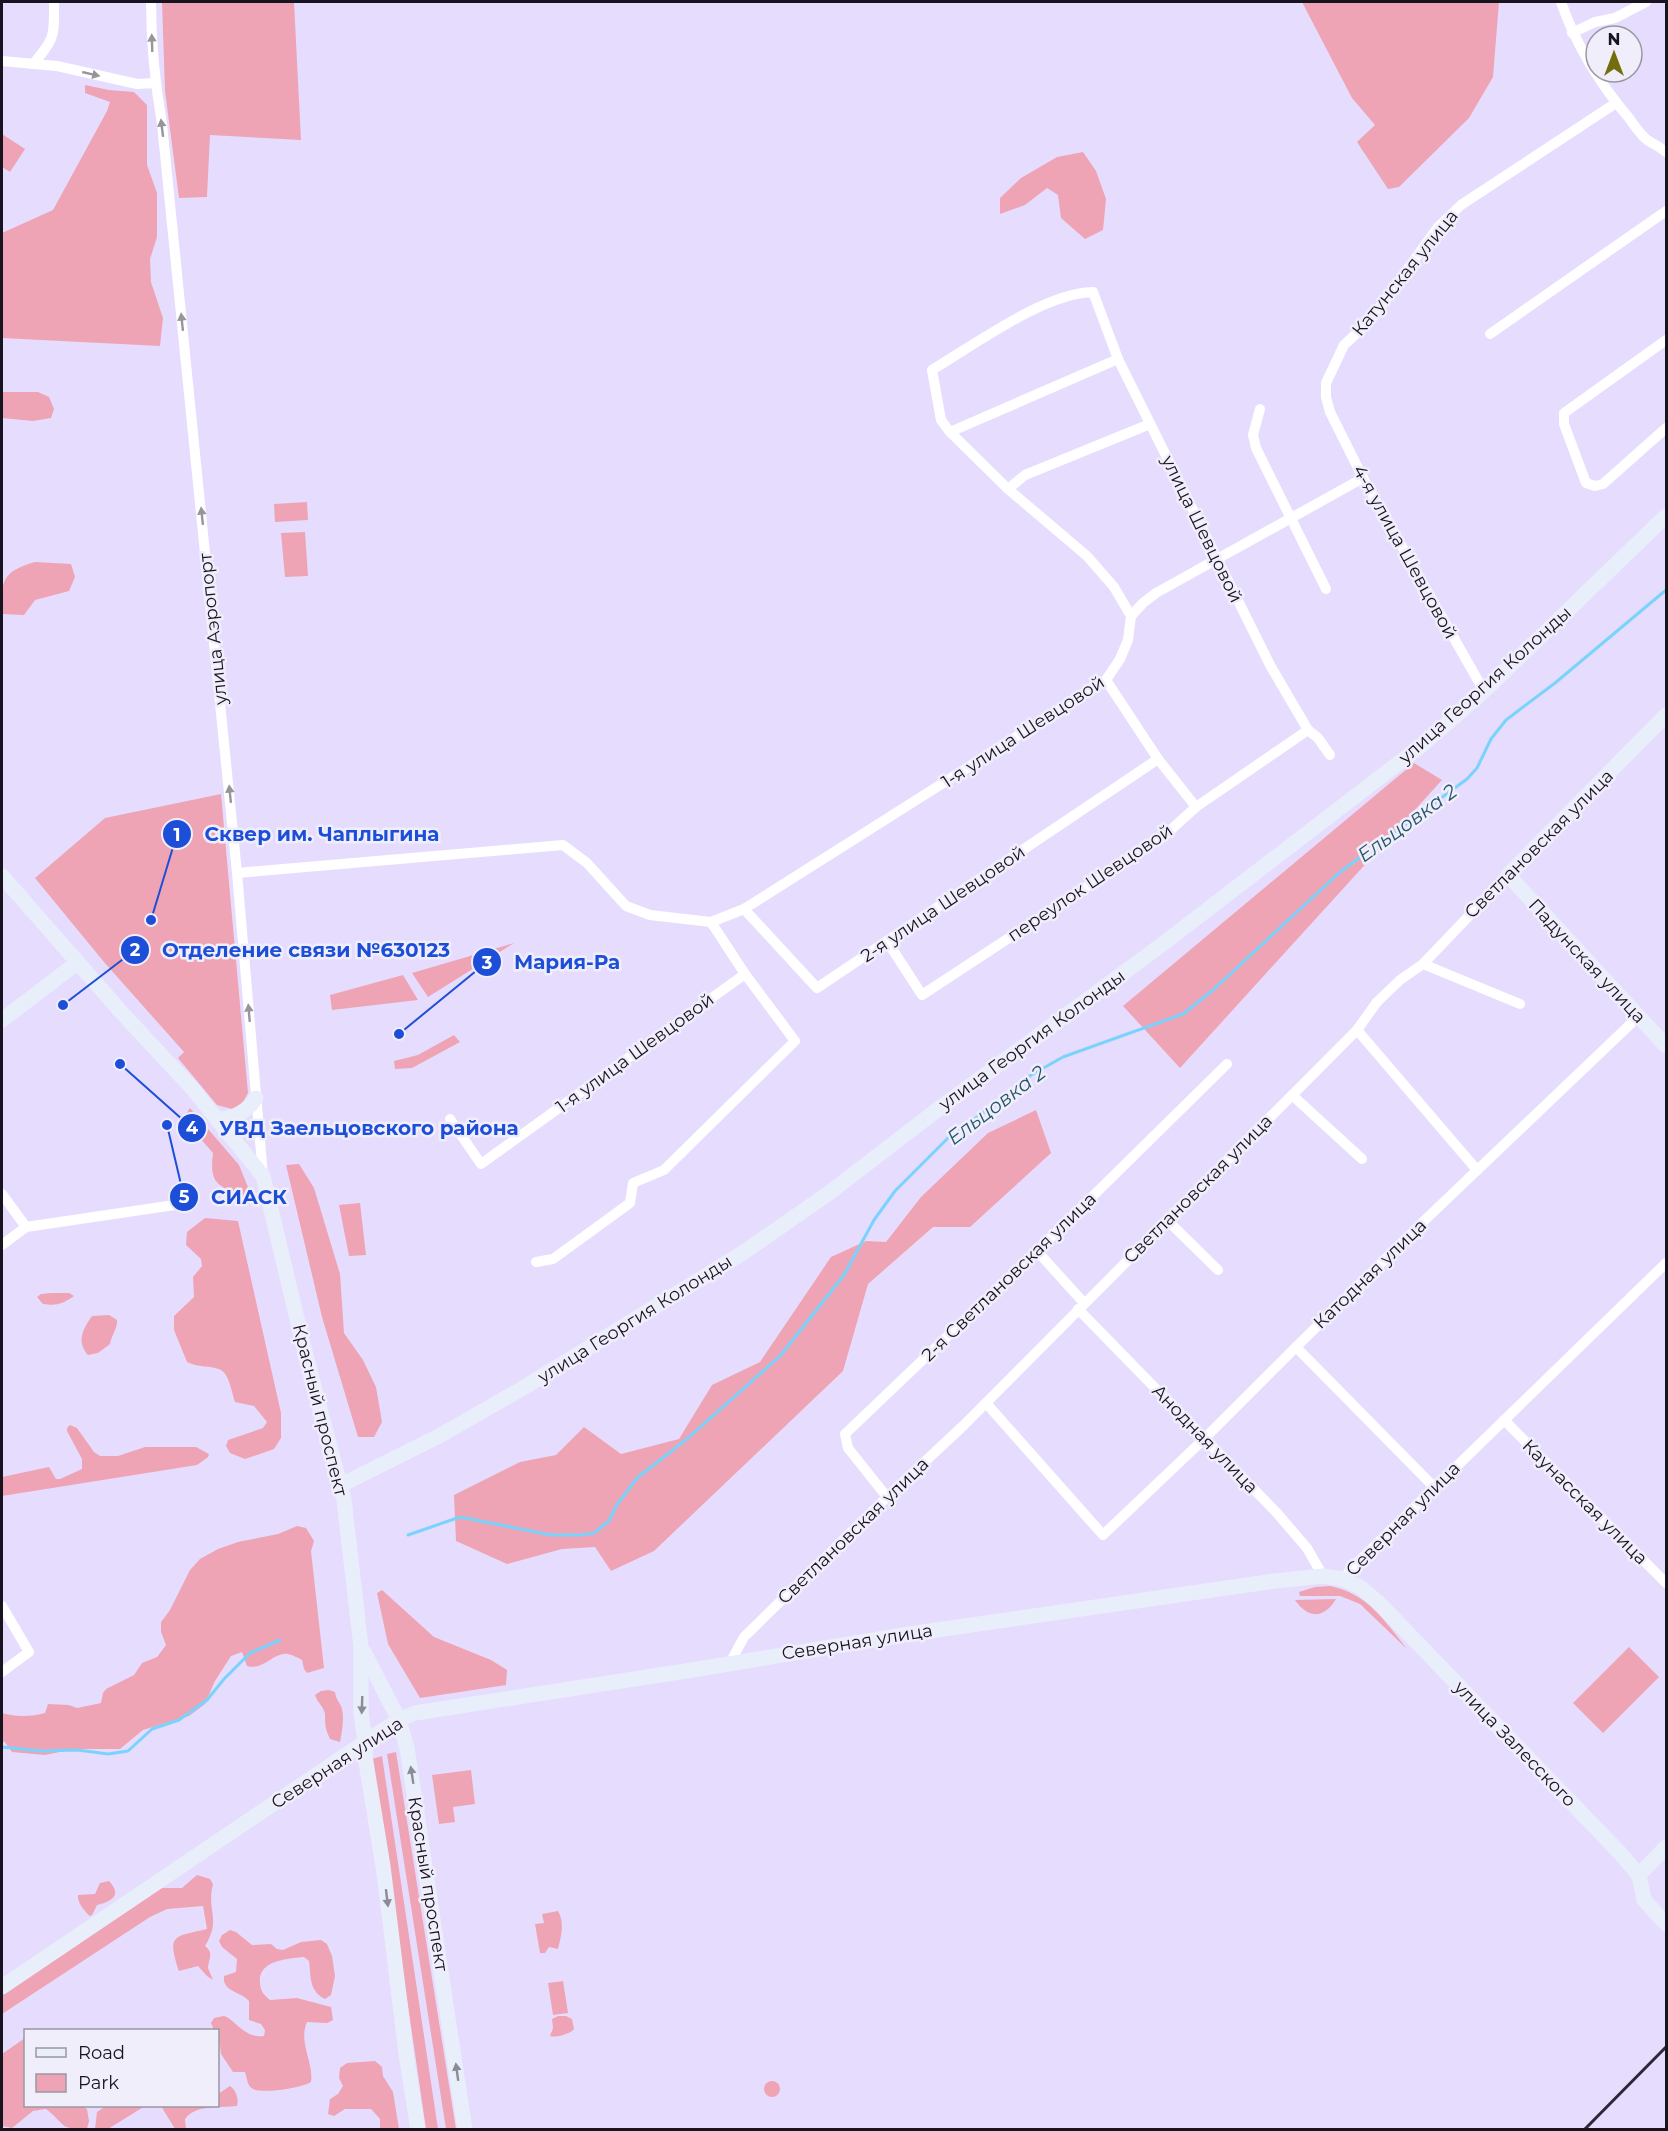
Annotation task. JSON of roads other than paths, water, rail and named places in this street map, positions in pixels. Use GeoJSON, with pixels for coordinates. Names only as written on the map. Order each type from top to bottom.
{"type":"FeatureCollection","features":[{"type":"Feature","properties":{"kind":"main road","name":"улица Георгия Колонды"},"geometry":{"type":"LineString","coordinates":[[341,1485],[433,1439],[523,1388],[744,1252],[820,1200],[1422,745],[1484,691],[1666,516]]}},
{"type":"Feature","properties":{"kind":"main road","name":"Светлановская улица"},"geometry":{"type":"LineString","coordinates":[[1508,875],[1666,715]]}},
{"type":"Feature","properties":{"kind":"main road","name":"Падунская улица"},"geometry":{"type":"LineString","coordinates":[[1508,875],[1666,1046]]}},
{"type":"Feature","properties":{"kind":"main road"},"geometry":{"type":"LineString","coordinates":[[2,876],[218,1120],[263,1176]]}},
{"type":"Feature","properties":{"kind":"main road"},"geometry":{"type":"LineString","coordinates":[[2,1020],[77,963]]}},
{"type":"Feature","properties":{"kind":"main road"},"geometry":{"type":"LineString","coordinates":[[218,1120],[233,1118],[242,1113],[256,1098]]}},
{"type":"Feature","properties":{"kind":"main road","name":"Красный проспект"},"geometry":{"type":"LineString","coordinates":[[263,1176],[304,1348],[341,1485],[361,1647],[361,1712],[365,1756],[383,1866],[418,2130]]}},
{"type":"Feature","properties":{"kind":"main road","name":"Северная улица"},"geometry":{"type":"LineString","coordinates":[[2,1987],[365,1742],[399,1720],[416,1713],[1006,1619],[1275,1581],[1323,1576],[1343,1579]]}},
{"type":"Feature","properties":{"kind":"main road","name":"улица Залесского"},"geometry":{"type":"LineString","coordinates":[[1343,1579],[1359,1587],[1378,1602],[1619,1852],[1639,1875],[1644,1900],[1666,1924]]}},
{"type":"Feature","properties":{"kind":"main road","name":"Красный проспект"},"geometry":{"type":"LineString","coordinates":[[361,1647],[399,1720],[408,1754],[465,2130]]}},
{"type":"Feature","properties":{"kind":"main road"},"geometry":{"type":"LineString","coordinates":[[1639,1875],[1666,1847]]}},
{"type":"Feature","properties":{"kind":"street"},"geometry":{"type":"LineString","coordinates":[[33,64],[49,46],[54,32],[54,2]]}},
{"type":"Feature","properties":{"kind":"street","name":"улица Аэропорт"},"geometry":{"type":"LineString","coordinates":[[151,2],[155,83],[162,124],[237,873],[263,1176]]}},
{"type":"Feature","properties":{"kind":"street"},"geometry":{"type":"LineString","coordinates":[[1561,2],[1572,33],[1585,58],[1616,103],[1647,140],[1656,143],[1666,152]]}},
{"type":"Feature","properties":{"kind":"street"},"geometry":{"type":"LineString","coordinates":[[1572,33],[1595,22],[1615,18],[1646,2]]}},
{"type":"Feature","properties":{"kind":"street"},"geometry":{"type":"LineString","coordinates":[[2,61],[57,66],[137,84],[155,83]]}},
{"type":"Feature","properties":{"kind":"street","name":"Катунская улица"},"geometry":{"type":"LineString","coordinates":[[1330,412],[1326,397],[1326,383],[1344,345],[1370,321],[1438,227],[1461,205],[1616,103]]}},
{"type":"Feature","properties":{"kind":"street"},"geometry":{"type":"LineString","coordinates":[[1490,334],[1666,211]]}},
{"type":"Feature","properties":{"kind":"street","name":"улица Шевцовой"},"geometry":{"type":"LineString","coordinates":[[950,432],[941,420],[932,370],[1031,311],[1071,295],[1093,292],[1118,359],[1270,665],[1308,730],[1318,738],[1330,755]]}},
{"type":"Feature","properties":{"kind":"street"},"geometry":{"type":"LineString","coordinates":[[1666,340],[1564,413],[1564,424],[1587,483],[1595,486],[1603,484],[1666,428]]}},
{"type":"Feature","properties":{"kind":"street"},"geometry":{"type":"LineString","coordinates":[[1118,359],[950,432],[1008,489],[1087,556],[1114,587],[1131,616],[1156,593],[1363,478]]}},
{"type":"Feature","properties":{"kind":"street"},"geometry":{"type":"LineString","coordinates":[[1260,409],[1253,435],[1256,448],[1326,589]]}},
{"type":"Feature","properties":{"kind":"street","name":"4-я улица Шевцовой"},"geometry":{"type":"LineString","coordinates":[[1330,412],[1363,478],[1484,691]]}},
{"type":"Feature","properties":{"kind":"street"},"geometry":{"type":"LineString","coordinates":[[1008,489],[1025,475],[1150,424]]}},
{"type":"Feature","properties":{"kind":"street","name":"1-я улица Шевцовой"},"geometry":{"type":"LineString","coordinates":[[711,922],[744,909],[1106,681],[1128,640],[1131,616]]}},
{"type":"Feature","properties":{"kind":"street"},"geometry":{"type":"LineString","coordinates":[[1106,681],[1158,759],[1196,807]]}},
{"type":"Feature","properties":{"kind":"street","name":"переулок Шевцовой"},"geometry":{"type":"LineString","coordinates":[[887,941],[922,995],[1164,836],[1196,807],[1308,730]]}},
{"type":"Feature","properties":{"kind":"street","name":"2-я улица Шевцовой"},"geometry":{"type":"LineString","coordinates":[[744,909],[817,988],[1158,759]]}},
{"type":"Feature","properties":{"kind":"street"},"geometry":{"type":"LineString","coordinates":[[237,873],[563,845],[587,863],[626,906],[650,915],[711,922],[745,974],[795,1041],[664,1170],[633,1183],[630,1203],[553,1259],[536,1262]]}},
{"type":"Feature","properties":{"kind":"street","name":"Светлановская улица"},"geometry":{"type":"LineString","coordinates":[[729,1663],[744,1637],[986,1403],[1357,1030],[1377,1002],[1400,980],[1422,964],[1508,875]]}},
{"type":"Feature","properties":{"kind":"street"},"geometry":{"type":"LineString","coordinates":[[1422,964],[1520,1004]]}},
{"type":"Feature","properties":{"kind":"street","name":"1-я улица Шевцовой"},"geometry":{"type":"LineString","coordinates":[[450,1119],[481,1164],[745,974]]}},
{"type":"Feature","properties":{"kind":"street","name":"Катодная улица"},"geometry":{"type":"LineString","coordinates":[[986,1403],[1103,1535],[1639,1016]]}},
{"type":"Feature","properties":{"kind":"street"},"geometry":{"type":"LineString","coordinates":[[1357,1030],[1478,1170]]}},
{"type":"Feature","properties":{"kind":"street","name":"2-я Светлановская улица"},"geometry":{"type":"LineString","coordinates":[[887,1497],[848,1448],[845,1434],[1037,1251],[1227,1064]]}},
{"type":"Feature","properties":{"kind":"street"},"geometry":{"type":"LineString","coordinates":[[1292,1095],[1362,1159]]}},
{"type":"Feature","properties":{"kind":"street"},"geometry":{"type":"LineString","coordinates":[[2,1194],[26,1227]]}},
{"type":"Feature","properties":{"kind":"street"},"geometry":{"type":"LineString","coordinates":[[2,1245],[26,1227],[188,1203]]}},
{"type":"Feature","properties":{"kind":"street"},"geometry":{"type":"LineString","coordinates":[[1167,1220],[1218,1270]]}},
{"type":"Feature","properties":{"kind":"street","name":"Анодная улица"},"geometry":{"type":"LineString","coordinates":[[1037,1251],[1081,1306],[1276,1512],[1307,1548],[1323,1576]]}},
{"type":"Feature","properties":{"kind":"street","name":"Северная улица"},"geometry":{"type":"LineString","coordinates":[[1343,1579],[1434,1487],[1666,1263]]}},
{"type":"Feature","properties":{"kind":"street"},"geometry":{"type":"LineString","coordinates":[[1296,1347],[1434,1487]]}},
{"type":"Feature","properties":{"kind":"street","name":"Каунасская улица"},"geometry":{"type":"LineString","coordinates":[[1504,1420],[1666,1583]]}},
{"type":"Feature","properties":{"kind":"street"},"geometry":{"type":"LineString","coordinates":[[2,1606],[29,1652],[2,1672]]}},
{"type":"Feature","properties":{"kind":"waterway","name":"Ельцовка 2"},"geometry":{"type":"LineString","coordinates":[[408,1535],[460,1517],[551,1535],[594,1533],[609,1521],[616,1506],[637,1478],[688,1438],[780,1356],[844,1275],[874,1220],[895,1191],[951,1135],[993,1106],[1031,1075],[1063,1057],[1183,1014],[1213,990],[1340,872],[1467,779],[1477,768],[1491,739],[1506,720],[1555,683],[1666,590]]}},
{"type":"Feature","properties":{"kind":"waterway","name":"Ельцовка 2"},"geometry":{"type":"LineString","coordinates":[[2,1747],[41,1751],[78,1750],[108,1754],[128,1751],[152,1729],[179,1720],[207,1700],[250,1653],[280,1640]]}},
{"type":"Feature","properties":{"kind":"railway"},"geometry":{"type":"LineString","coordinates":[[1584,2130],[1666,2047]]}},
{"type":"Feature","properties":{"kind":"place","name":"Сквер им. Чаплыгина"},"geometry":{"type":"Point","coordinates":[151,920]}},
{"type":"Feature","properties":{"kind":"place","name":"Отделение связи №630123"},"geometry":{"type":"Point","coordinates":[63,1005]}},
{"type":"Feature","properties":{"kind":"place","name":"Мария-Ра"},"geometry":{"type":"Point","coordinates":[399,1034]}},
{"type":"Feature","properties":{"kind":"place","name":"УВД Заельцовского района"},"geometry":{"type":"Point","coordinates":[120,1064]}},
{"type":"Feature","properties":{"kind":"place","name":"СИАСК"},"geometry":{"type":"Point","coordinates":[167,1125]}}]}
